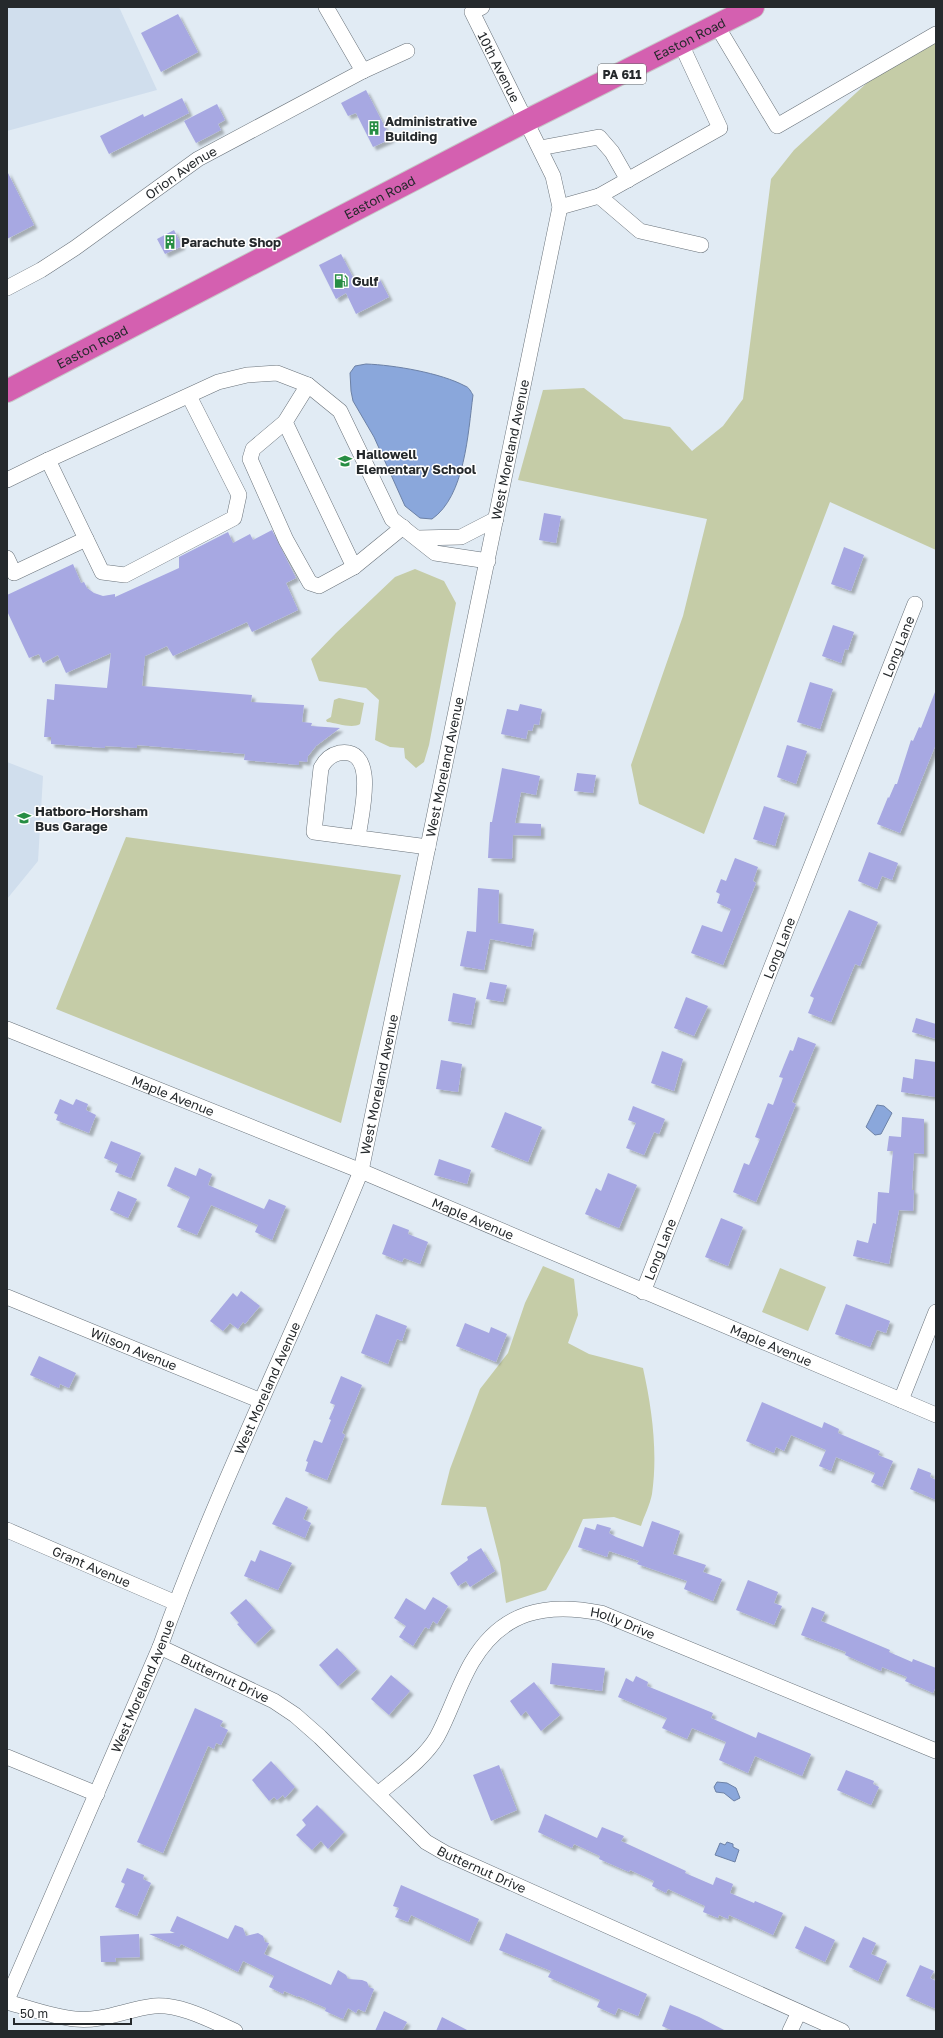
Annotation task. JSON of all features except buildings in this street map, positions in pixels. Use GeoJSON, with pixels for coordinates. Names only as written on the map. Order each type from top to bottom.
{"type":"FeatureCollection","features":[{"type":"Feature","properties":{"kind":"highway","name":"Easton Road"},"geometry":{"type":"LineString","coordinates":[[7,391],[526,121],[753,7]]}},
{"type":"Feature","properties":{"kind":"street"},"geometry":{"type":"LineString","coordinates":[[326,7],[363,71]]}},
{"type":"Feature","properties":{"kind":"street","name":"10th Avenue"},"geometry":{"type":"LineString","coordinates":[[477,10],[526,121]]}},
{"type":"Feature","properties":{"kind":"street"},"geometry":{"type":"LineString","coordinates":[[717,26],[777,126],[936,34]]}},
{"type":"Feature","properties":{"kind":"street"},"geometry":{"type":"LineString","coordinates":[[560,207],[599,196],[720,128],[681,44]]}},
{"type":"Feature","properties":{"kind":"street","name":"Orion Avenue"},"geometry":{"type":"LineString","coordinates":[[7,288],[41,270],[75,248],[198,159],[363,71],[407,51]]}},
{"type":"Feature","properties":{"kind":"street","name":"West Moreland Avenue"},"geometry":{"type":"LineString","coordinates":[[7,2001],[160,1647],[176,1603],[261,1401],[326,1257],[361,1171],[560,207],[553,176],[526,121]]}},
{"type":"Feature","properties":{"kind":"street"},"geometry":{"type":"LineString","coordinates":[[540,148],[599,137],[612,152],[628,180]]}},
{"type":"Feature","properties":{"kind":"street"},"geometry":{"type":"LineString","coordinates":[[599,196],[640,231],[702,245]]}},
{"type":"Feature","properties":{"kind":"street"},"geometry":{"type":"LineString","coordinates":[[7,480],[218,382],[247,375],[277,373],[308,386],[340,411],[392,519],[436,553],[488,561]]}},
{"type":"Feature","properties":{"kind":"street"},"geometry":{"type":"LineString","coordinates":[[308,386],[285,422],[253,449],[250,459],[286,540],[310,583],[319,586],[354,567],[403,527]]}},
{"type":"Feature","properties":{"kind":"street"},"geometry":{"type":"LineString","coordinates":[[48,460],[102,572],[125,575],[234,518],[238,495],[189,396]]}},
{"type":"Feature","properties":{"kind":"street"},"geometry":{"type":"LineString","coordinates":[[285,422],[354,567]]}},
{"type":"Feature","properties":{"kind":"street"},"geometry":{"type":"LineString","coordinates":[[418,538],[461,537],[496,519]]}},
{"type":"Feature","properties":{"kind":"street"},"geometry":{"type":"LineString","coordinates":[[7,558],[14,573],[86,539]]}},
{"type":"Feature","properties":{"kind":"street","name":"Long Lane"},"geometry":{"type":"LineString","coordinates":[[643,1292],[915,604]]}},
{"type":"Feature","properties":{"kind":"street"},"geometry":{"type":"LineString","coordinates":[[358,838],[365,775],[361,762],[350,754],[344,753],[331,756],[326,760],[322,768],[314,832],[358,838],[428,847]]}},
{"type":"Feature","properties":{"kind":"street","name":"Maple Avenue"},"geometry":{"type":"LineString","coordinates":[[7,1030],[361,1171],[643,1292],[936,1415]]}},
{"type":"Feature","properties":{"kind":"street","name":"Wilson Avenue"},"geometry":{"type":"LineString","coordinates":[[7,1297],[261,1401]]}},
{"type":"Feature","properties":{"kind":"street"},"geometry":{"type":"LineString","coordinates":[[901,1400],[936,1312]]}},
{"type":"Feature","properties":{"kind":"street","name":"Grant Avenue"},"geometry":{"type":"LineString","coordinates":[[7,1530],[176,1603]]}},
{"type":"Feature","properties":{"kind":"street","name":"Holly Drive"},"geometry":{"type":"LineString","coordinates":[[378,1794],[417,1759],[436,1738],[472,1662],[488,1640],[513,1619],[523,1614],[564,1607],[600,1613],[936,1751]]}},
{"type":"Feature","properties":{"kind":"street","name":"Butternut Drive"},"geometry":{"type":"LineString","coordinates":[[160,1647],[274,1701],[295,1715],[320,1737],[426,1842],[446,1853],[842,2031]]}},
{"type":"Feature","properties":{"kind":"street"},"geometry":{"type":"LineString","coordinates":[[7,1757],[97,1794]]}},
{"type":"Feature","properties":{"kind":"street"},"geometry":{"type":"LineString","coordinates":[[7,2001],[76,2019],[110,2016],[153,2006],[166,2006],[205,2018],[235,2031]]}},
{"type":"Feature","properties":{"kind":"street"},"geometry":{"type":"LineString","coordinates":[[790,2031],[799,2012]]}},
{"type":"Feature","properties":{"kind":"shaded area"},"geometry":{"type":"Polygon","coordinates":[[[7,7],[119,7],[157,90],[7,131],[7,7]]]}},
{"type":"Feature","properties":{"kind":"shaded area","name":"Hatboro-Horsham Bus Garage"},"geometry":{"type":"Polygon","coordinates":[[[7,762],[43,776],[38,861],[7,899],[7,762]]]}},
{"type":"Feature","properties":{"kind":"green space"},"geometry":{"type":"Polygon","coordinates":[[[936,35],[936,550],[830,502],[704,834],[639,804],[631,765],[683,616],[707,519],[518,480],[543,390],[584,388],[624,419],[670,427],[692,451],[723,426],[743,399],[771,179],[794,150],[906,47],[936,35]]]}},
{"type":"Feature","properties":{"kind":"green space"},"geometry":{"type":"Polygon","coordinates":[[[415,569],[444,581],[456,603],[429,745],[424,762],[416,768],[405,758],[404,748],[390,747],[375,740],[379,700],[366,688],[319,681],[311,659],[395,577],[415,569]]]}},
{"type":"Feature","properties":{"kind":"green space"},"geometry":{"type":"Polygon","coordinates":[[[339,698],[364,703],[360,724],[349,726],[327,722],[326,720],[331,717],[334,700],[339,698]]]}},
{"type":"Feature","properties":{"kind":"green space"},"geometry":{"type":"Polygon","coordinates":[[[126,837],[401,875],[341,1123],[56,1009],[126,837]]]}},
{"type":"Feature","properties":{"kind":"green space"},"geometry":{"type":"Polygon","coordinates":[[[543,1266],[574,1279],[578,1315],[568,1343],[589,1354],[643,1368],[653,1431],[654,1478],[650,1502],[641,1526],[614,1517],[583,1519],[570,1548],[546,1590],[506,1603],[500,1562],[486,1507],[441,1505],[450,1469],[480,1389],[508,1353],[525,1303],[543,1266]]]}},
{"type":"Feature","properties":{"kind":"green space"},"geometry":{"type":"Polygon","coordinates":[[[780,1268],[826,1287],[808,1331],[762,1312],[780,1268]]]}},
{"type":"Feature","properties":{"kind":"water"},"geometry":{"type":"Polygon","coordinates":[[[366,364],[403,368],[443,377],[466,387],[473,395],[467,445],[458,480],[452,495],[443,509],[432,519],[420,518],[405,506],[374,437],[353,401],[350,373],[355,366],[366,364]]]}},
{"type":"Feature","properties":{"kind":"water"},"geometry":{"type":"Polygon","coordinates":[[[877,1105],[884,1106],[892,1113],[881,1134],[875,1135],[866,1127],[877,1105]]]}},
{"type":"Feature","properties":{"kind":"water"},"geometry":{"type":"Polygon","coordinates":[[[717,1782],[727,1783],[736,1788],[740,1798],[734,1801],[724,1793],[716,1792],[714,1787],[717,1782]]]}},
{"type":"Feature","properties":{"kind":"water"},"geometry":{"type":"Polygon","coordinates":[[[727,1842],[733,1844],[733,1847],[739,1850],[735,1862],[715,1855],[720,1843],[725,1845],[727,1842]]]}},
{"type":"Feature","properties":{"kind":"place","name":"Administrative Building"},"geometry":{"type":"Point","coordinates":[374,128]}},
{"type":"Feature","properties":{"kind":"place","name":"Parachute Shop"},"geometry":{"type":"Point","coordinates":[170,242]}},
{"type":"Feature","properties":{"kind":"place","name":"Gulf"},"geometry":{"type":"Point","coordinates":[341,281]}},
{"type":"Feature","properties":{"kind":"place","name":"Hallowell Elementary School"},"geometry":{"type":"Point","coordinates":[345,461]}},
{"type":"Feature","properties":{"kind":"place","name":"Hatboro-Horsham Bus Garage"},"geometry":{"type":"Point","coordinates":[24,818]}}]}
